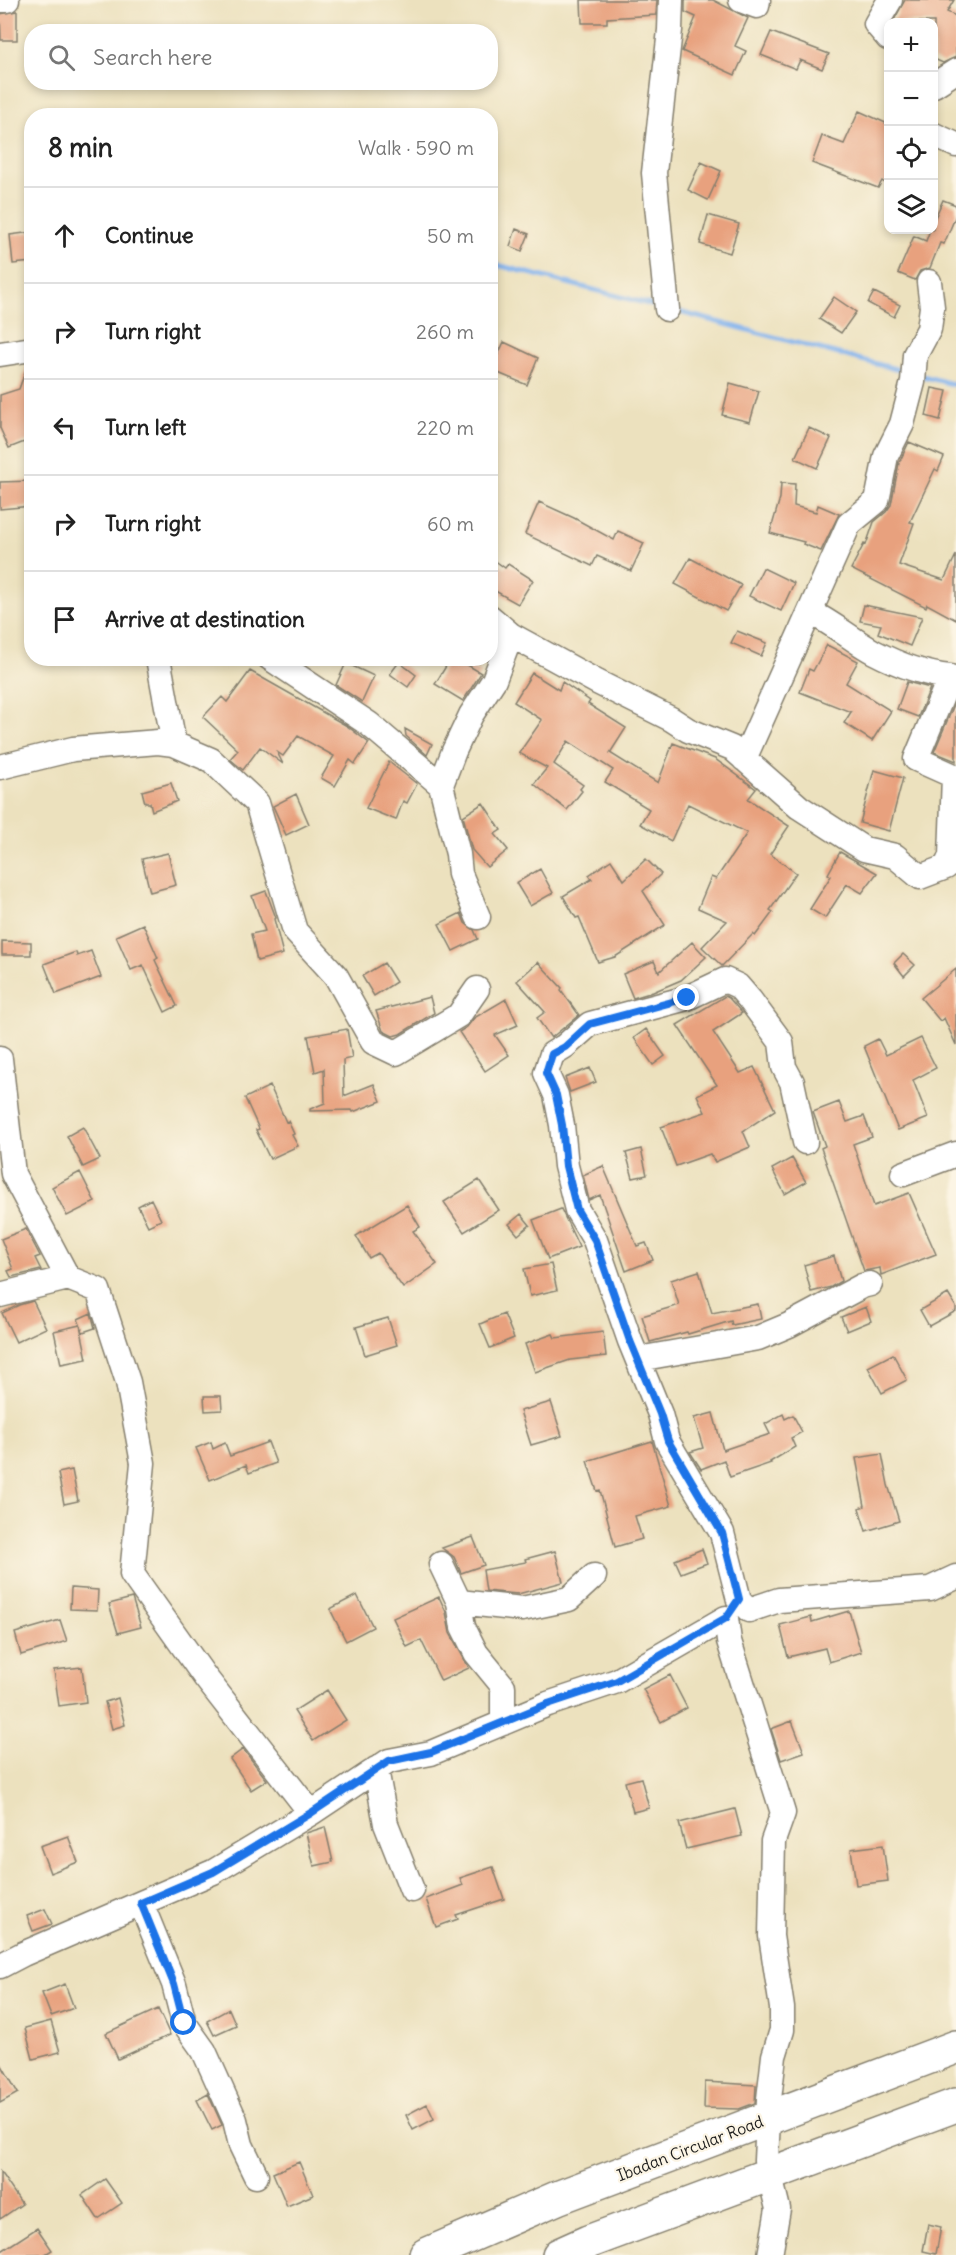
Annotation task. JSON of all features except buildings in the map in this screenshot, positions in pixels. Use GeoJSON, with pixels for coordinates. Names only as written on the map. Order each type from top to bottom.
{"type":"FeatureCollection","features":[{"type":"Feature","properties":{"kind":"highway","name":"Ibadan Circular Road"},"geometry":{"type":"LineString","coordinates":[[426,2255],[557,2198],[956,2047]]}},
{"type":"Feature","properties":{"kind":"highway"},"geometry":{"type":"LineString","coordinates":[[559,2255],[588,2242],[956,2105]]}},
{"type":"Feature","properties":{"kind":"street"},"geometry":{"type":"LineString","coordinates":[[0,0],[6,0]]}},
{"type":"Feature","properties":{"kind":"street"},"geometry":{"type":"LineString","coordinates":[[667,309],[654,172],[670,30],[671,0]]}},
{"type":"Feature","properties":{"kind":"street"},"geometry":{"type":"LineString","coordinates":[[741,0],[757,6],[758,0]]}},
{"type":"Feature","properties":{"kind":"street"},"geometry":{"type":"LineString","coordinates":[[884,33],[876,24],[890,0]]}},
{"type":"Feature","properties":{"kind":"street"},"geometry":{"type":"LineString","coordinates":[[938,78],[956,71]]}},
{"type":"Feature","properties":{"kind":"street"},"geometry":{"type":"LineString","coordinates":[[938,137],[956,145]]}},
{"type":"Feature","properties":{"kind":"street"},"geometry":{"type":"LineString","coordinates":[[744,759],[849,524],[877,501],[886,456],[902,424],[913,382],[915,356],[929,329],[932,307],[929,282]]}},
{"type":"Feature","properties":{"kind":"street"},"geometry":{"type":"LineString","coordinates":[[0,354],[24,350]]}},
{"type":"Feature","properties":{"kind":"street"},"geometry":{"type":"LineString","coordinates":[[498,624],[511,635],[688,730],[732,748],[799,807],[864,849],[895,856],[920,877],[946,867],[954,856],[954,776],[916,759],[953,681],[924,674],[873,651],[810,612]]}},
{"type":"Feature","properties":{"kind":"street"},"geometry":{"type":"LineString","coordinates":[[478,917],[460,874],[458,854],[441,785],[453,751],[471,715],[494,680],[511,635]]}},
{"type":"Feature","properties":{"kind":"street"},"geometry":{"type":"LineString","coordinates":[[159,666],[174,744]]}},
{"type":"Feature","properties":{"kind":"street"},"geometry":{"type":"LineString","coordinates":[[282,666],[369,724],[441,785]]}},
{"type":"Feature","properties":{"kind":"street"},"geometry":{"type":"LineString","coordinates":[[0,767],[73,749],[158,742],[174,744],[211,760],[256,803],[295,931],[336,976],[373,1042],[396,1053],[459,1015],[477,989]]}},
{"type":"Feature","properties":{"kind":"street"},"geometry":{"type":"LineString","coordinates":[[776,2252],[778,2210],[766,2160],[768,2099],[774,2056],[782,2030],[782,2008],[771,1936],[773,1841],[783,1813],[729,1641],[732,1609],[722,1533],[668,1441],[595,1240],[577,1210],[566,1166],[556,1095],[546,1073],[552,1054],[565,1047],[590,1024],[687,998],[725,980],[738,986],[781,1042],[784,1068],[792,1082],[805,1142]]}},
{"type":"Feature","properties":{"kind":"street"},"geometry":{"type":"LineString","coordinates":[[0,1059],[7,1176],[68,1278]]}},
{"type":"Feature","properties":{"kind":"street"},"geometry":{"type":"LineString","coordinates":[[903,1174],[956,1154]]}},
{"type":"Feature","properties":{"kind":"street"},"geometry":{"type":"LineString","coordinates":[[0,1295],[68,1278],[98,1290],[128,1382],[142,1464],[132,1574],[205,1677],[311,1813]]}},
{"type":"Feature","properties":{"kind":"street"},"geometry":{"type":"LineString","coordinates":[[638,1359],[758,1338],[870,1284]]}},
{"type":"Feature","properties":{"kind":"street"},"geometry":{"type":"LineString","coordinates":[[441,1564],[459,1602],[463,1627],[476,1653],[503,1686],[503,1723]]}},
{"type":"Feature","properties":{"kind":"street"},"geometry":{"type":"LineString","coordinates":[[459,1602],[522,1609],[569,1599],[594,1576]]}},
{"type":"Feature","properties":{"kind":"street"},"geometry":{"type":"LineString","coordinates":[[0,1966],[23,1953],[213,1872],[311,1813],[389,1761],[431,1752],[548,1704],[617,1681],[732,1609],[749,1610],[778,1599],[930,1589],[956,1577]]}},
{"type":"Feature","properties":{"kind":"street"},"geometry":{"type":"LineString","coordinates":[[376,1769],[386,1824],[412,1890]]}},
{"type":"Feature","properties":{"kind":"street"},"geometry":{"type":"LineString","coordinates":[[141,1903],[174,1984],[184,2023],[204,2051],[235,2120],[241,2145],[256,2176]]}},
{"type":"Feature","properties":{"kind":"waterway"},"geometry":{"type":"LineString","coordinates":[[498,265],[660,307]]}},
{"type":"Feature","properties":{"kind":"waterway"},"geometry":{"type":"LineString","coordinates":[[672,310],[907,372]]}},
{"type":"Feature","properties":{"kind":"waterway"},"geometry":{"type":"LineString","coordinates":[[919,375],[956,385]]}},
{"type":"Feature","properties":{"kind":"route"},"geometry":{"type":"LineString","coordinates":[[184,2023],[174,1984],[157,1936],[141,1903],[213,1872],[311,1813],[389,1761],[431,1752],[548,1704],[617,1681],[726,1618],[739,1599],[722,1533],[668,1441],[595,1240],[577,1210],[566,1166],[556,1095],[546,1073],[552,1054],[565,1047],[590,1024],[687,998]]}}]}
